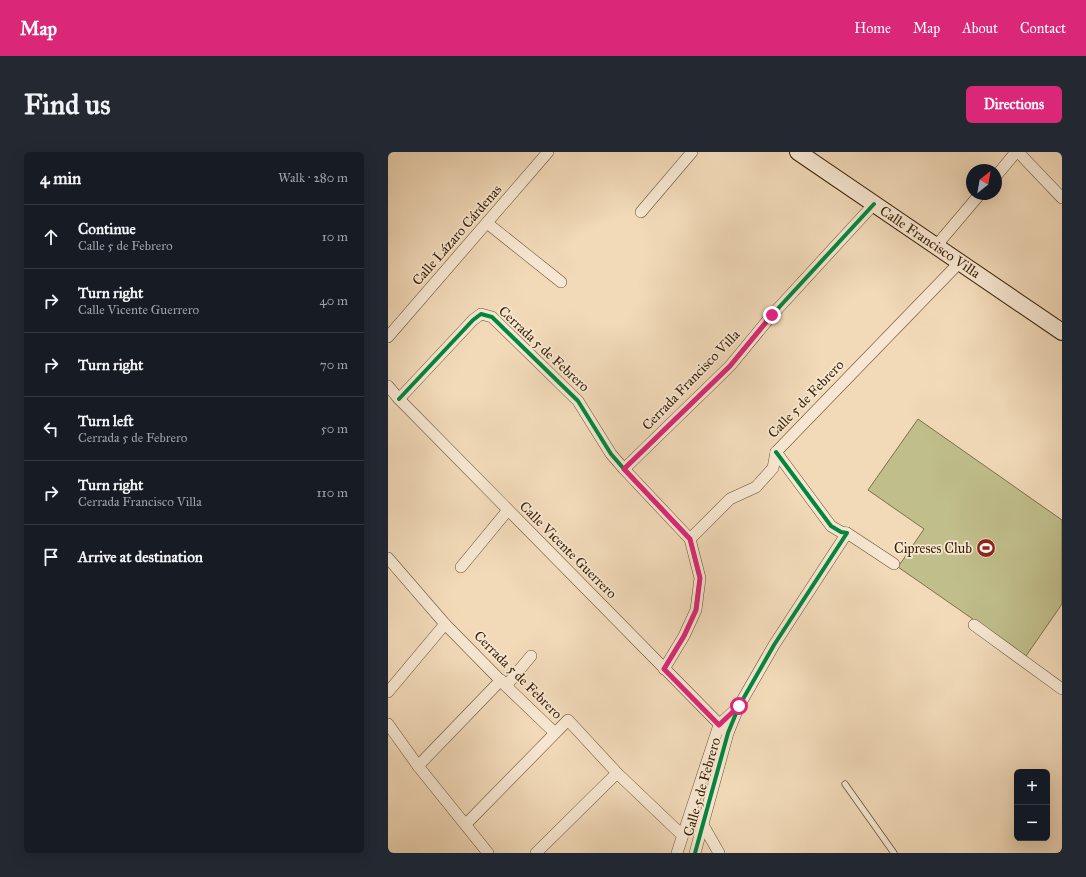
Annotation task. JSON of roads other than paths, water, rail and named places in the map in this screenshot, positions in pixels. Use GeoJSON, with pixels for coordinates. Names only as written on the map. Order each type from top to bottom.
{"type":"FeatureCollection","features":[{"type":"Feature","properties":{"kind":"street","name":"Calle Lázaro Cárdenas"},"geometry":{"type":"LineString","coordinates":[[388,336],[548,152]]}},
{"type":"Feature","properties":{"kind":"street"},"geometry":{"type":"LineString","coordinates":[[641,212],[692,152]]}},
{"type":"Feature","properties":{"kind":"street","name":"Calle Francisco Villa"},"geometry":{"type":"LineString","coordinates":[[798,152],[1062,332]]}},
{"type":"Feature","properties":{"kind":"street"},"geometry":{"type":"LineString","coordinates":[[1002,169],[1017,152],[1062,198]]}},
{"type":"Feature","properties":{"kind":"street"},"geometry":{"type":"LineString","coordinates":[[936,246],[975,200]]}},
{"type":"Feature","properties":{"kind":"street","name":"Cerrada Francisco Villa"},"geometry":{"type":"LineString","coordinates":[[624,469],[730,366],[772,315],[874,204]]}},
{"type":"Feature","properties":{"kind":"street"},"geometry":{"type":"LineString","coordinates":[[487,223],[560,282]]}},
{"type":"Feature","properties":{"kind":"street","name":"Calle 5 de Febrero"},"geometry":{"type":"LineString","coordinates":[[695,853],[728,733],[739,706],[774,645],[847,533],[841,532],[832,526],[776,452],[960,262]]}},
{"type":"Feature","properties":{"kind":"street","name":"Cerrada 5 de Febrero"},"geometry":{"type":"LineString","coordinates":[[399,399],[473,320],[481,314],[492,317],[582,405],[605,446],[624,469],[690,539]]}},
{"type":"Feature","properties":{"kind":"street","name":"Calle Vicente Guerrero"},"geometry":{"type":"LineString","coordinates":[[388,386],[399,399],[728,733]]}},
{"type":"Feature","properties":{"kind":"street"},"geometry":{"type":"LineString","coordinates":[[664,669],[684,636],[696,610],[700,578],[690,539],[730,499],[756,487],[773,468],[776,452]]}},
{"type":"Feature","properties":{"kind":"street"},"geometry":{"type":"LineString","coordinates":[[461,568],[508,510]]}},
{"type":"Feature","properties":{"kind":"street"},"geometry":{"type":"LineString","coordinates":[[847,533],[894,564]]}},
{"type":"Feature","properties":{"kind":"street","name":"Cerrada 5 de Febrero"},"geometry":{"type":"LineString","coordinates":[[388,558],[445,624],[555,733],[568,720],[617,773],[682,835]]}},
{"type":"Feature","properties":{"kind":"street"},"geometry":{"type":"LineString","coordinates":[[388,692],[445,624]]}},
{"type":"Feature","properties":{"kind":"street"},"geometry":{"type":"LineString","coordinates":[[974,625],[1062,689]]}},
{"type":"Feature","properties":{"kind":"street"},"geometry":{"type":"LineString","coordinates":[[418,766],[531,656]]}},
{"type":"Feature","properties":{"kind":"street","name":"Calle 5 de Febrero"},"geometry":{"type":"LineString","coordinates":[[677,853],[719,725],[739,706]]}},
{"type":"Feature","properties":{"kind":"street"},"geometry":{"type":"LineString","coordinates":[[388,724],[418,766],[488,853]]}},
{"type":"Feature","properties":{"kind":"street"},"geometry":{"type":"LineString","coordinates":[[466,824],[555,733]]}},
{"type":"Feature","properties":{"kind":"street"},"geometry":{"type":"LineString","coordinates":[[542,851],[617,773]]}},
{"type":"Feature","properties":{"kind":"street"},"geometry":{"type":"LineString","coordinates":[[703,825],[719,853]]}},
{"type":"Feature","properties":{"kind":"lane"},"geometry":{"type":"LineString","coordinates":[[845,784],[894,853]]}},
{"type":"Feature","properties":{"kind":"place","name":"Cipreses Club"},"geometry":{"type":"Point","coordinates":[986,548]}}]}
